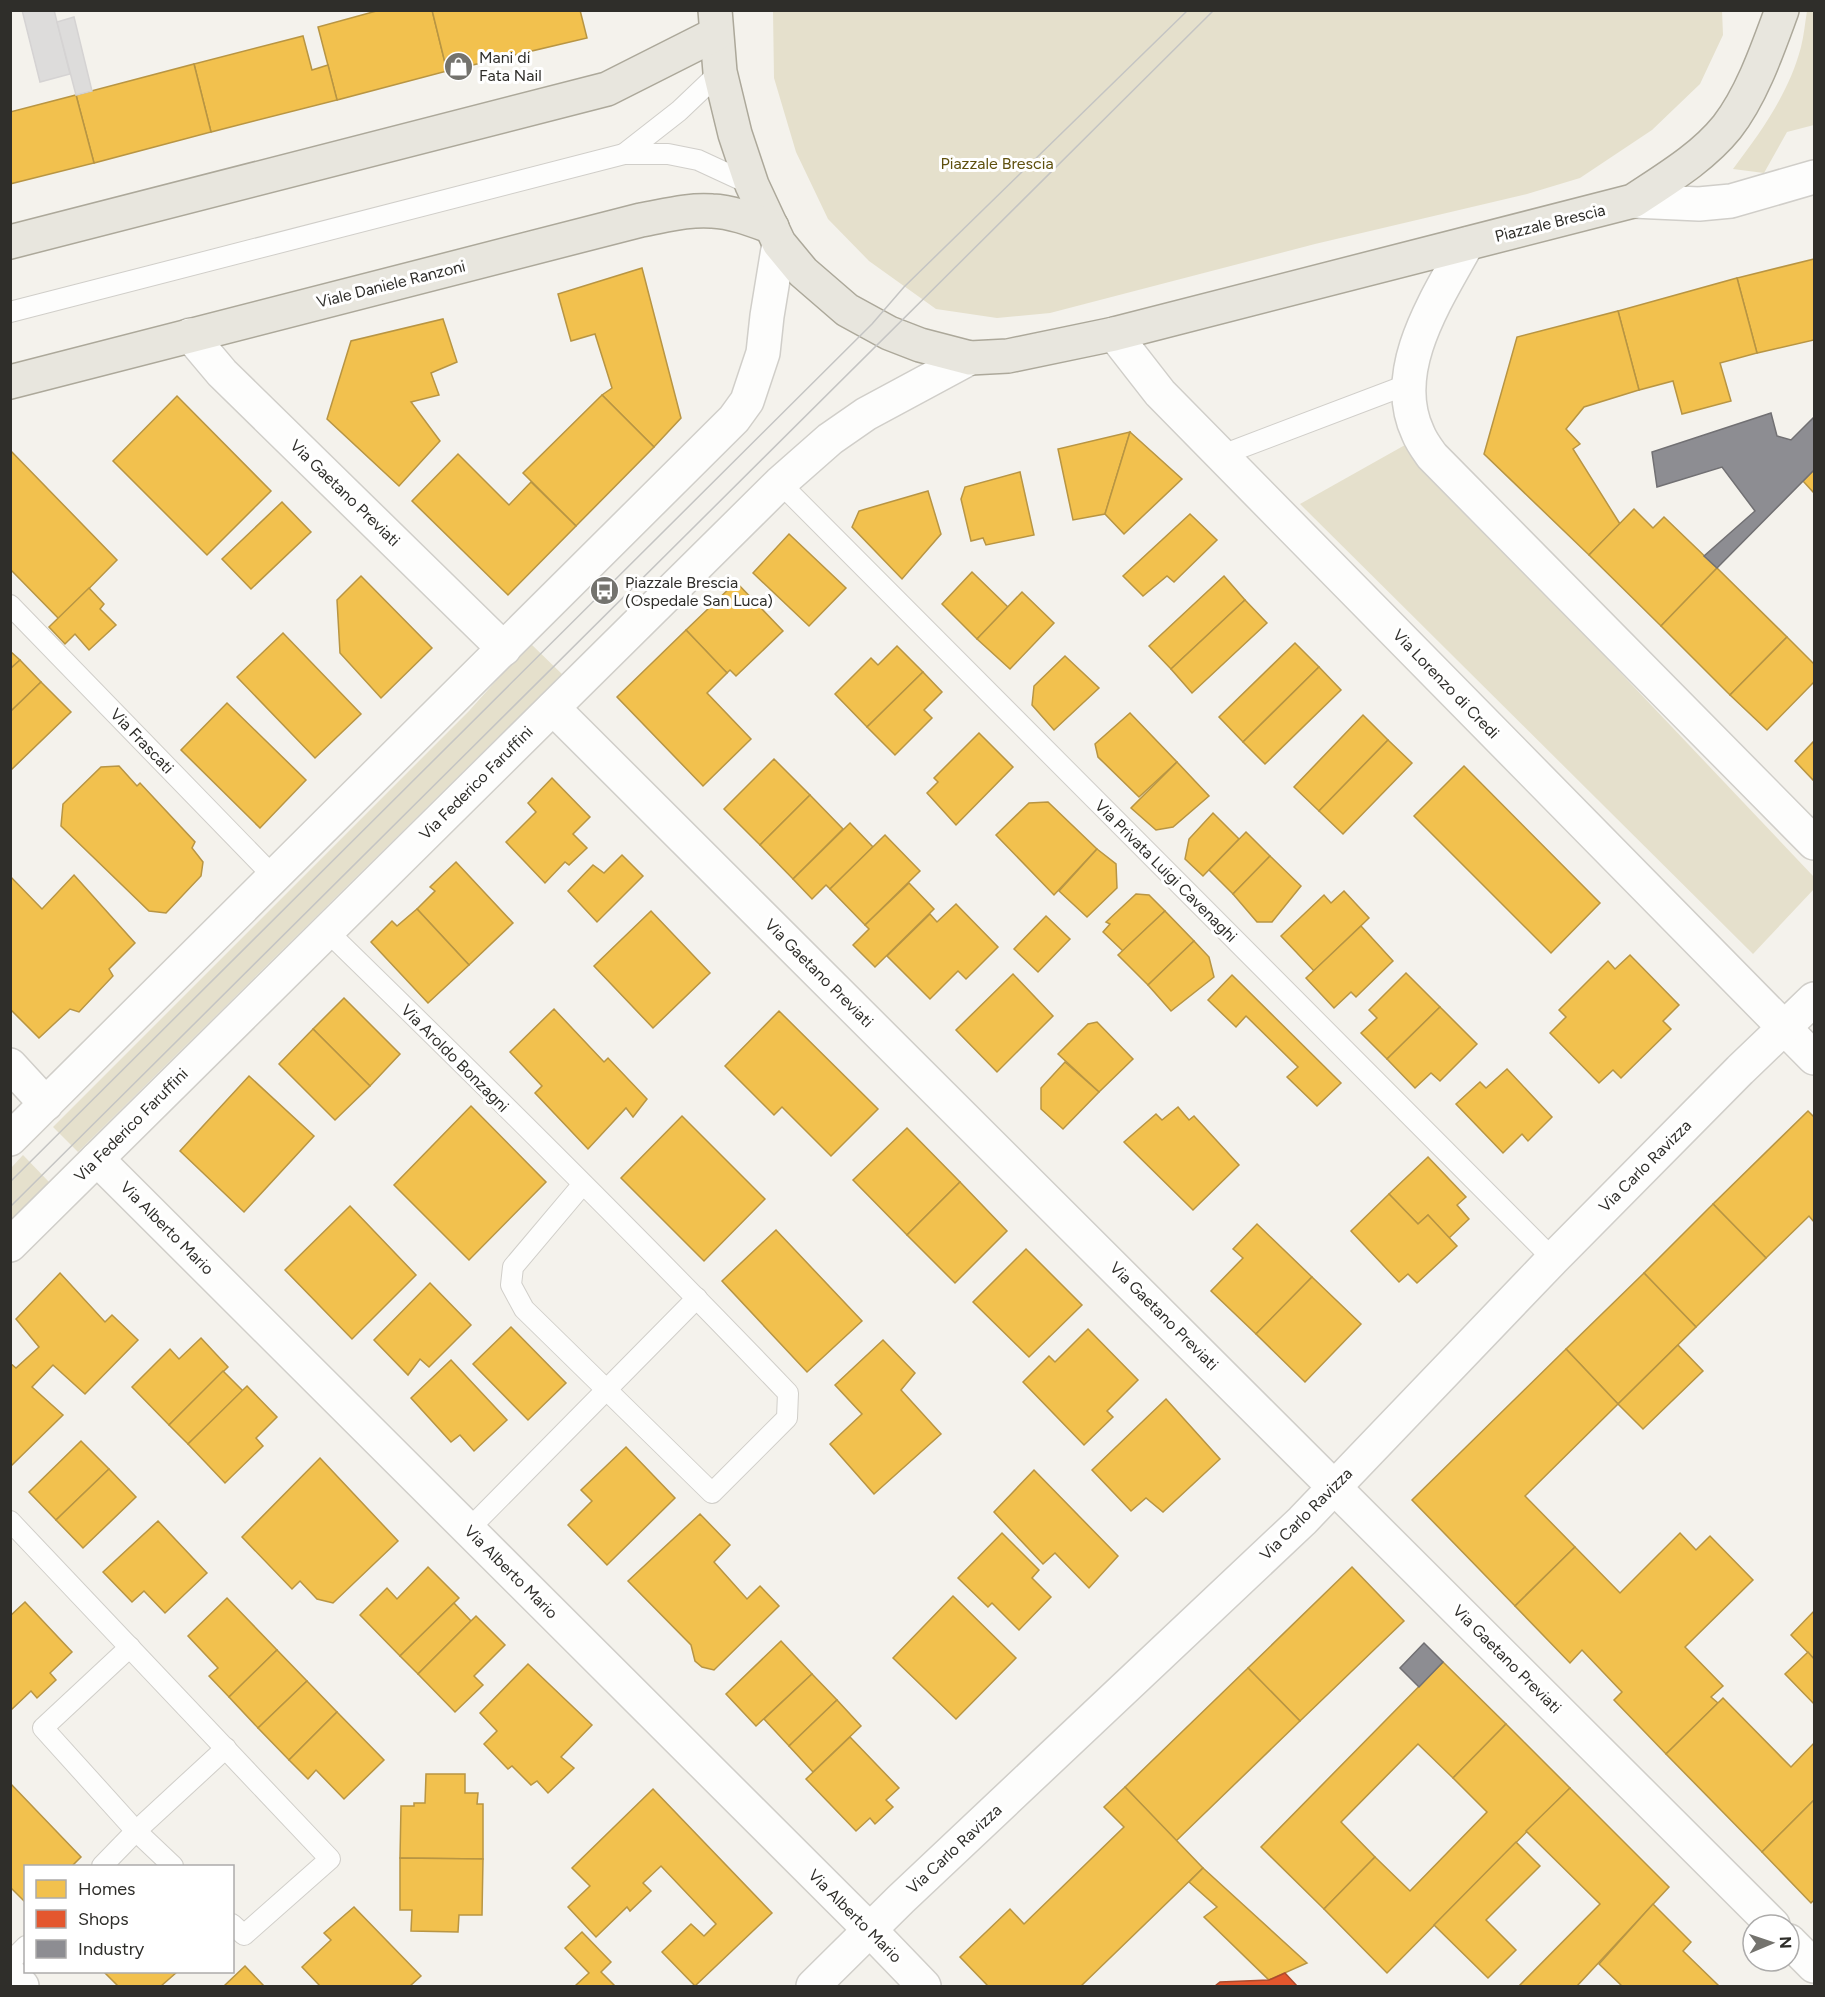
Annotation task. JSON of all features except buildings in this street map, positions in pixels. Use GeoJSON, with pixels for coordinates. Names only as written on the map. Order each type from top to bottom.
{"type":"FeatureCollection","features":[{"type":"Feature","properties":{"kind":"main road","name":"Piazzale Brescia"},"geometry":{"type":"LineString","coordinates":[[715,22],[720,72],[735,134],[752,185],[776,235],[803,272],[847,310],[889,333],[920,345],[970,357],[1008,356],[1114,334],[1633,201],[1690,163],[1727,127],[1748,91],[1782,10]]}},
{"type":"Feature","properties":{"kind":"main road"},"geometry":{"type":"LineString","coordinates":[[10,242],[607,89],[715,22]]}},
{"type":"Feature","properties":{"kind":"main road","name":"Viale Daniele Ranzoni"},"geometry":{"type":"LineString","coordinates":[[10,382],[641,220],[711,211],[746,217],[776,235]]}},
{"type":"Feature","properties":{"kind":"street","name":"Piazzale Brescia"},"geometry":{"type":"LineString","coordinates":[[1633,201],[1699,204],[1731,201],[1815,177]]}},
{"type":"Feature","properties":{"kind":"street"},"geometry":{"type":"LineString","coordinates":[[10,1139],[726,428],[747,402],[763,353],[776,235]]}},
{"type":"Feature","properties":{"kind":"street"},"geometry":{"type":"LineString","coordinates":[[1467,244],[1427,318],[1415,348],[1408,384],[1411,410],[1417,432],[1432,456],[1815,843]]}},
{"type":"Feature","properties":{"kind":"street","name":"Via Lorenzo di Credi"},"geometry":{"type":"LineString","coordinates":[[1114,334],[1161,393],[1815,1058]]}},
{"type":"Feature","properties":{"kind":"street","name":"Via Gaetano Previati"},"geometry":{"type":"LineString","coordinates":[[190,335],[222,373],[504,649]]}},
{"type":"Feature","properties":{"kind":"street","name":"Via Federico Faruffini"},"geometry":{"type":"LineString","coordinates":[[10,1245],[780,483],[830,439],[866,414],[970,357]]}},
{"type":"Feature","properties":{"kind":"street","name":"Via Gaetano Previati"},"geometry":{"type":"LineString","coordinates":[[553,708],[1761,1913]]}},
{"type":"Feature","properties":{"kind":"street","name":"Via Carlo Ravizza"},"geometry":{"type":"LineString","coordinates":[[813,1986],[901,1899],[1302,1521],[1553,1259],[1740,1070],[1815,999]]}},
{"type":"Feature","properties":{"kind":"street"},"geometry":{"type":"LineString","coordinates":[[10,1065],[46,1104]]}},
{"type":"Feature","properties":{"kind":"street","name":"Via Alberto Mario"},"geometry":{"type":"LineString","coordinates":[[97,1159],[924,1986]]}},
{"type":"Feature","properties":{"kind":"street"},"geometry":{"type":"LineString","coordinates":[[1801,1953],[1815,1966]]}},
{"type":"Feature","properties":{"kind":"street"},"geometry":{"type":"LineString","coordinates":[[10,1975],[22,1986]]}},
{"type":"Feature","properties":{"kind":"lane"},"geometry":{"type":"LineString","coordinates":[[624,154],[672,117],[720,72]]}},
{"type":"Feature","properties":{"kind":"lane"},"geometry":{"type":"LineString","coordinates":[[10,312],[624,154],[668,154],[698,160],[752,185]]}},
{"type":"Feature","properties":{"kind":"lane"},"geometry":{"type":"LineString","coordinates":[[1222,455],[1408,384]]}},
{"type":"Feature","properties":{"kind":"lane","name":"Via Privata Luigi Cavenaghi"},"geometry":{"type":"LineString","coordinates":[[780,483],[1553,1259]]}},
{"type":"Feature","properties":{"kind":"lane","name":"Via Frascati"},"geometry":{"type":"LineString","coordinates":[[10,605],[274,877]]}},
{"type":"Feature","properties":{"kind":"lane","name":"Via Aroldo Bonzagni"},"geometry":{"type":"LineString","coordinates":[[327,932],[583,1184],[697,1298],[788,1393],[787,1419],[712,1493],[524,1309],[511,1285],[513,1267],[583,1184]]}},
{"type":"Feature","properties":{"kind":"lane"},"geometry":{"type":"LineString","coordinates":[[468,1530],[697,1298]]}},
{"type":"Feature","properties":{"kind":"lane"},"geometry":{"type":"LineString","coordinates":[[10,1521],[330,1859],[244,1935],[234,1926]]}},
{"type":"Feature","properties":{"kind":"lane"},"geometry":{"type":"LineString","coordinates":[[130,1647],[43,1728],[136,1831],[172,1865]]}},
{"type":"Feature","properties":{"kind":"lane"},"geometry":{"type":"LineString","coordinates":[[103,1865],[136,1831],[226,1748]]}},
{"type":"Feature","properties":{"kind":"lane"},"geometry":{"type":"LineString","coordinates":[[10,1962],[24,1948]]}},
{"type":"Feature","properties":{"kind":"green space","name":"Piazzale Brescia"},"geometry":{"type":"Polygon","coordinates":[[[1722,10],[1723,35],[1700,84],[1652,130],[1580,178],[1527,194],[1315,244],[1050,313],[997,318],[936,309],[869,261],[828,219],[796,152],[774,78],[773,11],[1722,10]]]}},
{"type":"Feature","properties":{"kind":"green space"},"geometry":{"type":"Polygon","coordinates":[[[1807,11],[1814,11],[1814,125],[1787,132],[1764,173],[1733,169],[1782,96],[1801,47],[1807,11]]]}},
{"type":"Feature","properties":{"kind":"green space"},"geometry":{"type":"Polygon","coordinates":[[[1405,445],[1814,877],[1814,889],[1753,954],[1300,504],[1405,445]]]}},
{"type":"Feature","properties":{"kind":"green space"},"geometry":{"type":"Polygon","coordinates":[[[530,643],[565,677],[496,739],[78,1152],[53,1127],[469,711],[530,643]]]}},
{"type":"Feature","properties":{"kind":"green space"},"geometry":{"type":"Polygon","coordinates":[[[23,1155],[49,1182],[11,1220],[11,1168],[23,1155]]]}},
{"type":"Feature","properties":{"kind":"tram line"},"geometry":{"type":"LineString","coordinates":[[10,1182],[872,324],[904,287],[1188,10]]}},
{"type":"Feature","properties":{"kind":"tram line"},"geometry":{"type":"LineString","coordinates":[[10,1207],[1214,10]]}},
{"type":"Feature","properties":{"kind":"place","name":"Mani di Fata Nail"},"geometry":{"type":"Point","coordinates":[458,66]}},
{"type":"Feature","properties":{"kind":"place","name":"Piazzale Brescia (Ospedale San Luca)"},"geometry":{"type":"Point","coordinates":[604,591]}}]}
